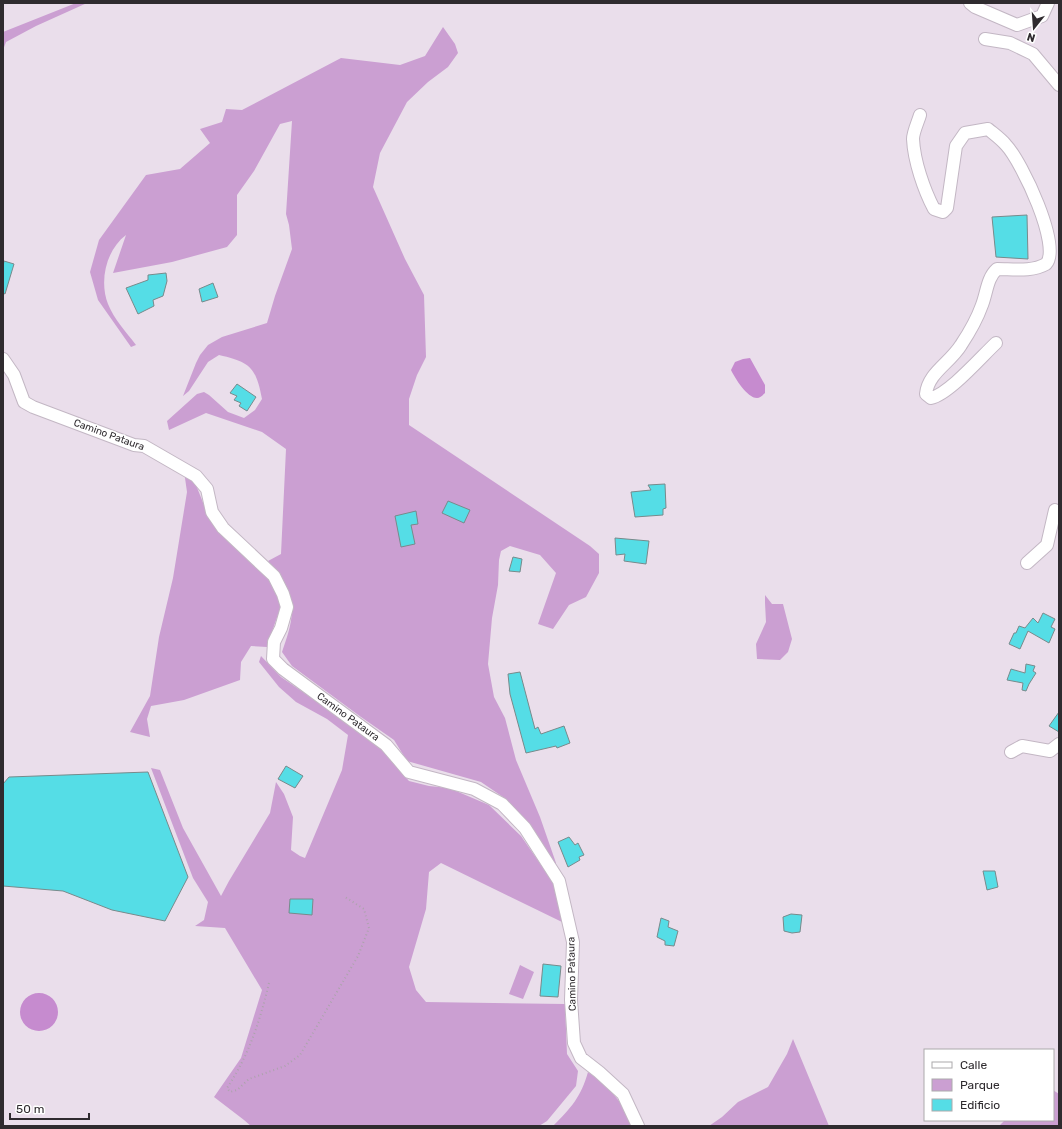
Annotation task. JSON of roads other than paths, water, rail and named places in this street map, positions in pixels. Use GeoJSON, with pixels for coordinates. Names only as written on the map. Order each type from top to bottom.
{"type":"FeatureCollection","features":[{"type":"Feature","properties":{"kind":"street"},"geometry":{"type":"LineString","coordinates":[[970,3],[975,7],[1017,25],[1042,16],[1048,3]]}},
{"type":"Feature","properties":{"kind":"street"},"geometry":{"type":"LineString","coordinates":[[985,39],[1010,43],[1033,54],[1059,84]]}},
{"type":"Feature","properties":{"kind":"street"},"geometry":{"type":"LineString","coordinates":[[920,115],[913,138],[914,148],[926,193],[934,209],[943,212],[948,208],[956,146],[965,133],[988,129],[1006,144],[1028,176],[1050,221],[1055,240],[1053,256],[1047,263],[1032,269],[997,269],[992,274],[976,319],[960,347],[930,381],[926,394],[931,398],[948,390],[996,343]]}},
{"type":"Feature","properties":{"kind":"street","name":"Camino Pataura"},"geometry":{"type":"LineString","coordinates":[[3,359],[14,375],[24,402],[33,408],[134,445],[144,446],[196,476],[207,490],[212,512],[223,528],[274,576],[283,594],[287,608],[281,628],[274,642],[273,659],[283,669],[386,744],[409,772],[474,789],[502,804],[525,828],[559,881],[573,942],[571,1000],[574,1043],[581,1058],[623,1094],[638,1126]]}},
{"type":"Feature","properties":{"kind":"street"},"geometry":{"type":"LineString","coordinates":[[1027,564],[1047,544],[1056,510]]}},
{"type":"Feature","properties":{"kind":"street"},"geometry":{"type":"LineString","coordinates":[[1011,752],[1022,746],[1050,751],[1059,744]]}}]}
